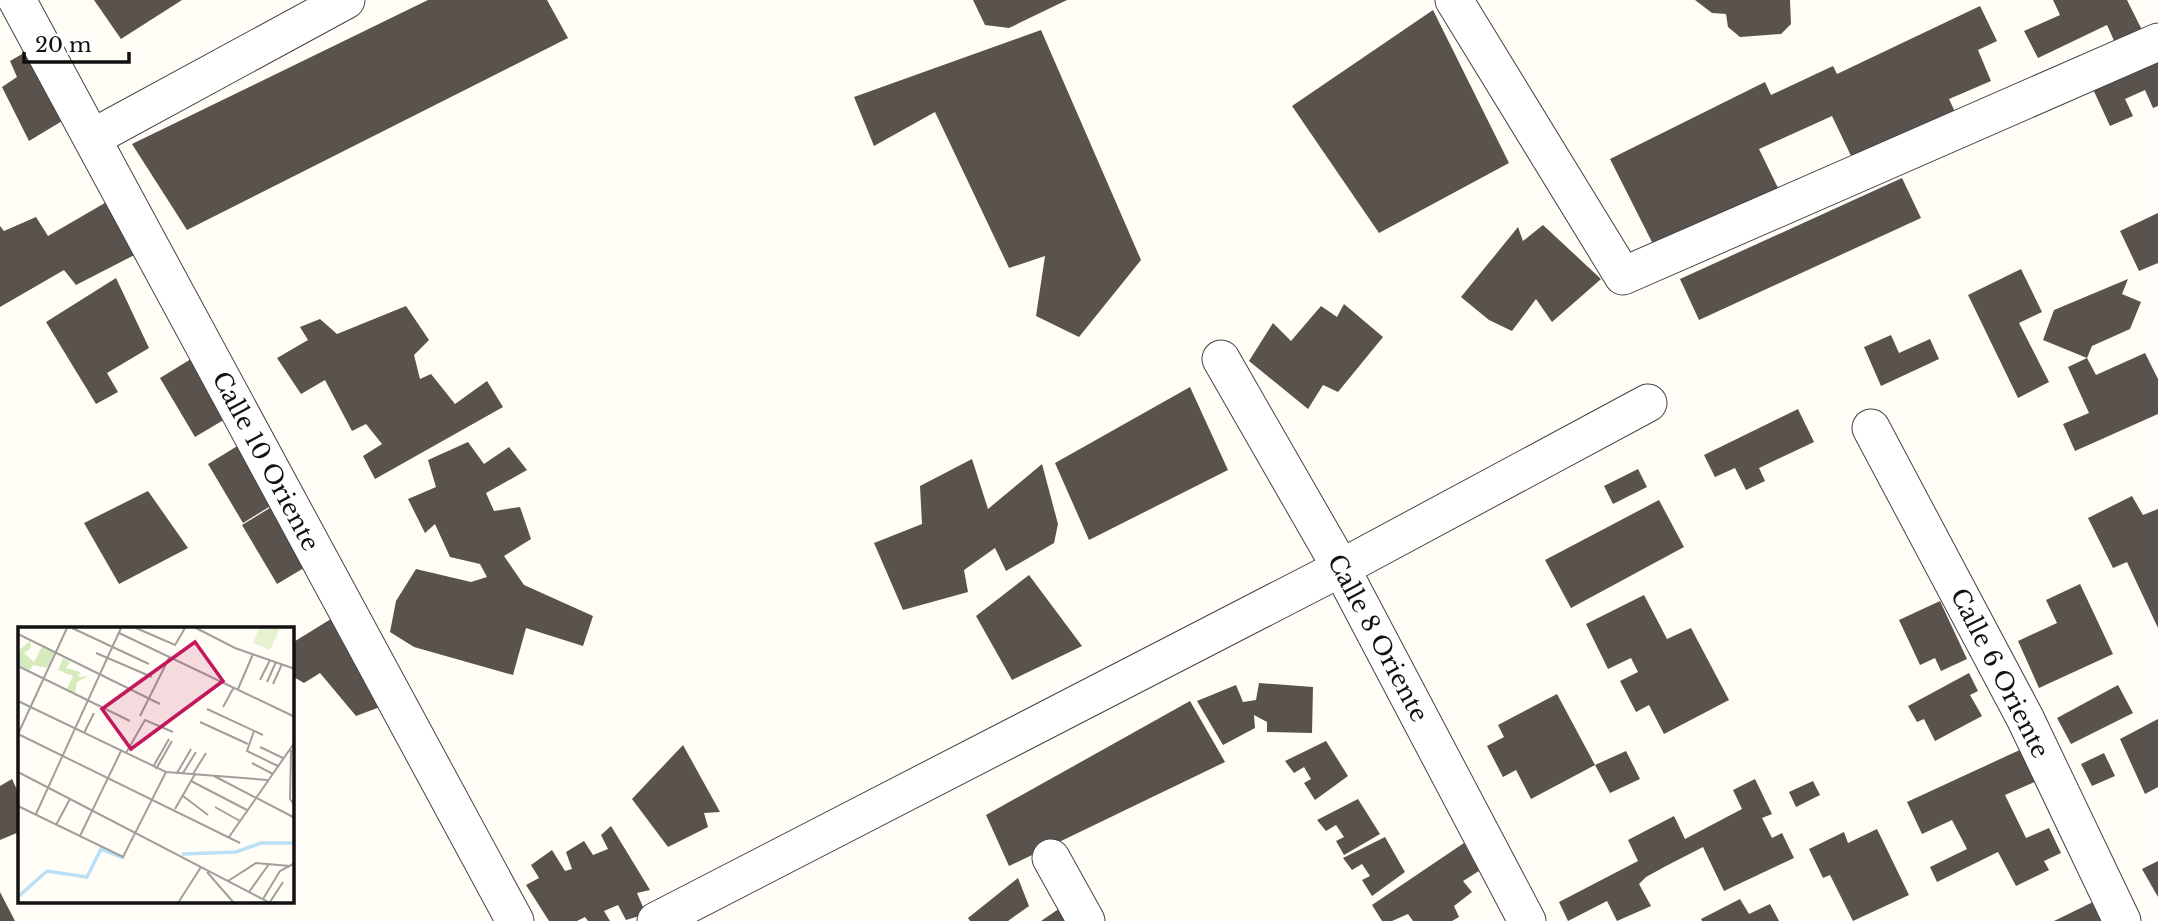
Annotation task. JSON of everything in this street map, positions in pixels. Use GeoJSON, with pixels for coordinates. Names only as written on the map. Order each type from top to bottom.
{"type":"FeatureCollection","features":[{"type":"Feature","properties":{"kind":"street","name":"Calle 10 Oriente"},"geometry":{"type":"LineString","coordinates":[[17,0],[514,921]]}},
{"type":"Feature","properties":{"kind":"street"},"geometry":{"type":"LineString","coordinates":[[92,138],[346,0]]}},
{"type":"Feature","properties":{"kind":"street"},"geometry":{"type":"LineString","coordinates":[[1454,0],[1623,276],[2158,42]]}},
{"type":"Feature","properties":{"kind":"street","name":"Calle 8 Oriente"},"geometry":{"type":"LineString","coordinates":[[1221,359],[1341,568],[1527,921]]}},
{"type":"Feature","properties":{"kind":"street"},"geometry":{"type":"LineString","coordinates":[[656,921],[1341,568],[1648,403]]}},
{"type":"Feature","properties":{"kind":"street","name":"Calle 6 Oriente"},"geometry":{"type":"LineString","coordinates":[[1871,428],[2025,718],[2122,921]]}},
{"type":"Feature","properties":{"kind":"street"},"geometry":{"type":"LineString","coordinates":[[1051,858],[1086,921]]}},
{"type":"Feature","properties":{"kind":"building"},"geometry":{"type":"Polygon","coordinates":[[[94,0],[182,0],[121,39],[94,0]]]}},
{"type":"Feature","properties":{"kind":"building"},"geometry":{"type":"Polygon","coordinates":[[[428,0],[547,0],[568,38],[187,230],[132,144],[428,0]]]}},
{"type":"Feature","properties":{"kind":"building"},"geometry":{"type":"Polygon","coordinates":[[[973,0],[1067,0],[1009,28],[985,25],[973,0]]]}},
{"type":"Feature","properties":{"kind":"building"},"geometry":{"type":"Polygon","coordinates":[[[1695,0],[1790,0],[1791,24],[1781,34],[1740,37],[1728,27],[1726,14],[1712,13],[1695,0]]]}},
{"type":"Feature","properties":{"kind":"building"},"geometry":{"type":"Polygon","coordinates":[[[2053,0],[2127,0],[2143,32],[2116,45],[2107,25],[2038,58],[2024,31],[2060,15],[2053,0]]]}},
{"type":"Feature","properties":{"kind":"building"},"geometry":{"type":"Polygon","coordinates":[[[1980,6],[1997,41],[1978,50],[1991,81],[1949,99],[1956,114],[1853,160],[1832,116],[1759,149],[1779,190],[1656,250],[1610,159],[1765,82],[1771,95],[1833,66],[1837,74],[1980,6]]]}},
{"type":"Feature","properties":{"kind":"building"},"geometry":{"type":"Polygon","coordinates":[[[1433,10],[1509,163],[1379,233],[1292,106],[1433,10]]]}},
{"type":"Feature","properties":{"kind":"building"},"geometry":{"type":"Polygon","coordinates":[[[1041,30],[1141,260],[1079,337],[1036,316],[1045,256],[1009,268],[935,112],[874,146],[854,97],[1041,30]]]}},
{"type":"Feature","properties":{"kind":"building"},"geometry":{"type":"Polygon","coordinates":[[[41,43],[77,112],[29,141],[2,87],[17,77],[10,61],[41,43]]]}},
{"type":"Feature","properties":{"kind":"building"},"geometry":{"type":"Polygon","coordinates":[[[2158,57],[2158,106],[2153,108],[2145,90],[2125,99],[2133,116],[2110,126],[2092,87],[2158,57]]]}},
{"type":"Feature","properties":{"kind":"building"},"geometry":{"type":"Polygon","coordinates":[[[1902,178],[1921,218],[1699,320],[1680,279],[1902,178]]]}},
{"type":"Feature","properties":{"kind":"building"},"geometry":{"type":"Polygon","coordinates":[[[122,193],[150,247],[76,285],[64,270],[0,307],[0,226],[4,231],[36,217],[48,236],[122,193]]]}},
{"type":"Feature","properties":{"kind":"building"},"geometry":{"type":"Polygon","coordinates":[[[2158,213],[2158,263],[2139,271],[2120,231],[2158,213]]]}},
{"type":"Feature","properties":{"kind":"building"},"geometry":{"type":"Polygon","coordinates":[[[1543,225],[1601,279],[1552,322],[1536,299],[1512,331],[1489,320],[1461,297],[1518,227],[1523,241],[1543,225]]]}},
{"type":"Feature","properties":{"kind":"building"},"geometry":{"type":"Polygon","coordinates":[[[2021,269],[2042,312],[2019,323],[2049,382],[2018,398],[1968,295],[2021,269]]]}},
{"type":"Feature","properties":{"kind":"building"},"geometry":{"type":"Polygon","coordinates":[[[116,278],[149,348],[107,373],[118,392],[96,404],[46,322],[116,278]]]}},
{"type":"Feature","properties":{"kind":"building"},"geometry":{"type":"Polygon","coordinates":[[[2128,279],[2122,294],[2141,302],[2130,329],[2092,346],[2087,358],[2043,340],[2054,310],[2128,279]]]}},
{"type":"Feature","properties":{"kind":"building"},"geometry":{"type":"Polygon","coordinates":[[[1344,304],[1383,337],[1338,392],[1323,385],[1308,409],[1249,361],[1273,323],[1291,341],[1321,306],[1337,317],[1344,304]]]}},
{"type":"Feature","properties":{"kind":"building"},"geometry":{"type":"Polygon","coordinates":[[[406,306],[429,340],[414,355],[420,379],[431,374],[455,404],[487,381],[503,407],[375,479],[363,456],[382,444],[366,424],[352,431],[325,380],[301,394],[277,358],[308,340],[300,327],[320,319],[337,334],[406,306]]]}},
{"type":"Feature","properties":{"kind":"building"},"geometry":{"type":"Polygon","coordinates":[[[1891,335],[1899,353],[1930,339],[1939,359],[1881,386],[1864,347],[1891,335]]]}},
{"type":"Feature","properties":{"kind":"building"},"geometry":{"type":"Polygon","coordinates":[[[204,351],[237,412],[195,437],[160,378],[204,351]]]}},
{"type":"Feature","properties":{"kind":"building"},"geometry":{"type":"Polygon","coordinates":[[[2145,353],[2158,379],[2158,414],[2075,451],[2063,424],[2089,413],[2068,367],[2087,358],[2096,375],[2145,353]]]}},
{"type":"Feature","properties":{"kind":"building"},"geometry":{"type":"Polygon","coordinates":[[[1190,387],[1228,470],[1089,540],[1055,463],[1190,387]]]}},
{"type":"Feature","properties":{"kind":"building"},"geometry":{"type":"Polygon","coordinates":[[[1798,409],[1814,442],[1759,468],[1765,481],[1746,490],[1735,468],[1715,477],[1704,455],[1798,409]]]}},
{"type":"Feature","properties":{"kind":"building"},"geometry":{"type":"Polygon","coordinates":[[[252,437],[285,497],[243,523],[208,464],[252,437]]]}},
{"type":"Feature","properties":{"kind":"building"},"geometry":{"type":"Polygon","coordinates":[[[468,442],[484,464],[509,447],[527,470],[486,493],[494,511],[520,507],[531,539],[504,556],[524,585],[593,616],[583,646],[526,628],[513,675],[414,647],[390,632],[396,601],[416,569],[471,582],[487,577],[480,564],[450,557],[435,524],[425,533],[408,499],[436,487],[428,460],[468,442]]]}},
{"type":"Feature","properties":{"kind":"building"},"geometry":{"type":"Polygon","coordinates":[[[972,459],[988,509],[1042,464],[1058,524],[1054,543],[1006,571],[995,548],[964,570],[968,592],[903,610],[874,543],[922,524],[920,486],[972,459]]]}},
{"type":"Feature","properties":{"kind":"building"},"geometry":{"type":"Polygon","coordinates":[[[1638,469],[1647,487],[1613,504],[1604,486],[1638,469]]]}},
{"type":"Feature","properties":{"kind":"building"},"geometry":{"type":"Polygon","coordinates":[[[148,491],[188,548],[119,584],[84,523],[148,491]]]}},
{"type":"Feature","properties":{"kind":"building"},"geometry":{"type":"Polygon","coordinates":[[[2132,496],[2143,515],[2158,509],[2158,628],[2127,562],[2113,568],[2088,518],[2132,496]]]}},
{"type":"Feature","properties":{"kind":"building"},"geometry":{"type":"Polygon","coordinates":[[[286,498],[319,559],[277,584],[242,525],[286,498]]]}},
{"type":"Feature","properties":{"kind":"building"},"geometry":{"type":"Polygon","coordinates":[[[1659,500],[1684,547],[1571,608],[1545,560],[1659,500]]]}},
{"type":"Feature","properties":{"kind":"building"},"geometry":{"type":"Polygon","coordinates":[[[1029,575],[1082,646],[1012,680],[976,616],[1029,575]]]}},
{"type":"Feature","properties":{"kind":"building"},"geometry":{"type":"Polygon","coordinates":[[[2080,584],[2113,654],[2039,688],[2018,641],[2057,623],[2046,600],[2080,584]]]}},
{"type":"Feature","properties":{"kind":"building"},"geometry":{"type":"Polygon","coordinates":[[[1644,595],[1667,639],[1691,628],[1729,700],[1664,734],[1649,705],[1636,712],[1620,681],[1638,672],[1631,658],[1608,669],[1586,624],[1644,595]]]}},
{"type":"Feature","properties":{"kind":"building"},"geometry":{"type":"Polygon","coordinates":[[[1940,601],[1967,659],[1941,671],[1935,658],[1920,665],[1899,620],[1940,601]]]}},
{"type":"Feature","properties":{"kind":"building"},"geometry":{"type":"Polygon","coordinates":[[[339,614],[388,704],[356,716],[320,673],[304,683],[294,677],[294,642],[339,614]]]}},
{"type":"Feature","properties":{"kind":"building"},"geometry":{"type":"Polygon","coordinates":[[[1969,673],[1978,691],[1970,695],[1982,716],[1935,741],[1924,719],[1917,722],[1908,706],[1969,673]]]}},
{"type":"Feature","properties":{"kind":"building"},"geometry":{"type":"Polygon","coordinates":[[[1259,683],[1313,687],[1312,733],[1267,732],[1267,722],[1254,715],[1255,728],[1223,745],[1197,701],[1236,685],[1243,702],[1256,700],[1259,683]]]}},
{"type":"Feature","properties":{"kind":"building"},"geometry":{"type":"Polygon","coordinates":[[[2118,685],[2133,713],[2071,744],[2057,718],[2118,685]]]}},
{"type":"Feature","properties":{"kind":"building"},"geometry":{"type":"Polygon","coordinates":[[[1557,694],[1595,765],[1531,799],[1516,770],[1503,777],[1487,746],[1504,737],[1498,725],[1557,694]]]}},
{"type":"Feature","properties":{"kind":"building"},"geometry":{"type":"Polygon","coordinates":[[[1190,701],[1225,762],[1009,866],[986,815],[1190,701]]]}},
{"type":"Feature","properties":{"kind":"building"},"geometry":{"type":"Polygon","coordinates":[[[2158,719],[2158,787],[2145,794],[2120,739],[2158,719]]]}},
{"type":"Feature","properties":{"kind":"building"},"geometry":{"type":"Polygon","coordinates":[[[1326,741],[1348,776],[1315,800],[1304,783],[1311,779],[1304,767],[1294,773],[1285,761],[1326,741]]]}},
{"type":"Feature","properties":{"kind":"building"},"geometry":{"type":"Polygon","coordinates":[[[683,745],[720,812],[704,813],[708,827],[668,847],[632,799],[683,745]]]}},
{"type":"Feature","properties":{"kind":"building"},"geometry":{"type":"Polygon","coordinates":[[[2024,748],[2039,780],[2005,795],[2026,838],[2049,828],[2061,853],[2044,861],[2049,870],[2016,886],[1998,852],[1937,882],[1930,867],[1967,849],[1952,820],[1922,834],[1907,802],[2024,748]]]}},
{"type":"Feature","properties":{"kind":"building"},"geometry":{"type":"Polygon","coordinates":[[[1626,751],[1640,779],[1610,793],[1595,765],[1626,751]]]}},
{"type":"Feature","properties":{"kind":"building"},"geometry":{"type":"Polygon","coordinates":[[[2104,753],[2115,776],[2092,786],[2081,764],[2104,753]]]}},
{"type":"Feature","properties":{"kind":"building"},"geometry":{"type":"Polygon","coordinates":[[[12,779],[18,792],[18,832],[0,840],[0,786],[12,779]]]}},
{"type":"Feature","properties":{"kind":"building"},"geometry":{"type":"Polygon","coordinates":[[[1755,779],[1772,814],[1762,818],[1772,838],[1782,833],[1794,858],[1724,891],[1703,847],[1646,877],[1639,884],[1651,906],[1617,921],[1607,901],[1568,921],[1559,902],[1638,861],[1628,840],[1674,816],[1685,839],[1742,809],[1733,790],[1755,779]]]}},
{"type":"Feature","properties":{"kind":"building"},"geometry":{"type":"Polygon","coordinates":[[[1813,781],[1820,795],[1796,807],[1789,792],[1813,781]]]}},
{"type":"Feature","properties":{"kind":"building"},"geometry":{"type":"Polygon","coordinates":[[[1358,799],[1380,834],[1344,855],[1336,841],[1344,837],[1336,825],[1326,831],[1317,820],[1358,799]]]}},
{"type":"Feature","properties":{"kind":"building"},"geometry":{"type":"Polygon","coordinates":[[[611,826],[650,890],[637,893],[646,914],[626,920],[618,905],[604,911],[610,921],[588,921],[585,917],[577,921],[549,921],[526,885],[539,878],[531,865],[552,850],[565,871],[572,869],[566,852],[584,841],[593,855],[608,849],[601,835],[611,826]]]}},
{"type":"Feature","properties":{"kind":"building"},"geometry":{"type":"Polygon","coordinates":[[[1877,829],[1909,895],[1853,921],[1830,875],[1823,878],[1809,849],[1844,832],[1848,843],[1877,829]]]}},
{"type":"Feature","properties":{"kind":"building"},"geometry":{"type":"Polygon","coordinates":[[[1385,837],[1405,872],[1372,896],[1362,880],[1370,876],[1362,864],[1352,870],[1343,858],[1385,837]]]}},
{"type":"Feature","properties":{"kind":"building"},"geometry":{"type":"Polygon","coordinates":[[[1464,843],[1479,871],[1463,881],[1472,892],[1454,906],[1459,917],[1452,921],[1413,921],[1408,914],[1392,921],[1382,921],[1372,905],[1464,843]]]}},
{"type":"Feature","properties":{"kind":"building"},"geometry":{"type":"Polygon","coordinates":[[[2158,861],[2158,897],[2142,869],[2158,861]]]}},
{"type":"Feature","properties":{"kind":"building"},"geometry":{"type":"Polygon","coordinates":[[[1018,878],[1029,906],[1008,921],[970,921],[968,918],[1018,878]]]}},
{"type":"Feature","properties":{"kind":"building"},"geometry":{"type":"Polygon","coordinates":[[[0,892],[15,921],[0,921],[0,892]]]}},
{"type":"Feature","properties":{"kind":"building"},"geometry":{"type":"Polygon","coordinates":[[[1740,899],[1749,914],[1770,904],[1779,921],[1702,921],[1701,919],[1740,899]]]}},
{"type":"Feature","properties":{"kind":"building"},"geometry":{"type":"Polygon","coordinates":[[[2093,902],[2103,921],[2054,921],[2093,902]]]}},
{"type":"Feature","properties":{"kind":"building"},"geometry":{"type":"Polygon","coordinates":[[[1060,908],[1066,921],[1041,921],[1060,908]]]}}]}
